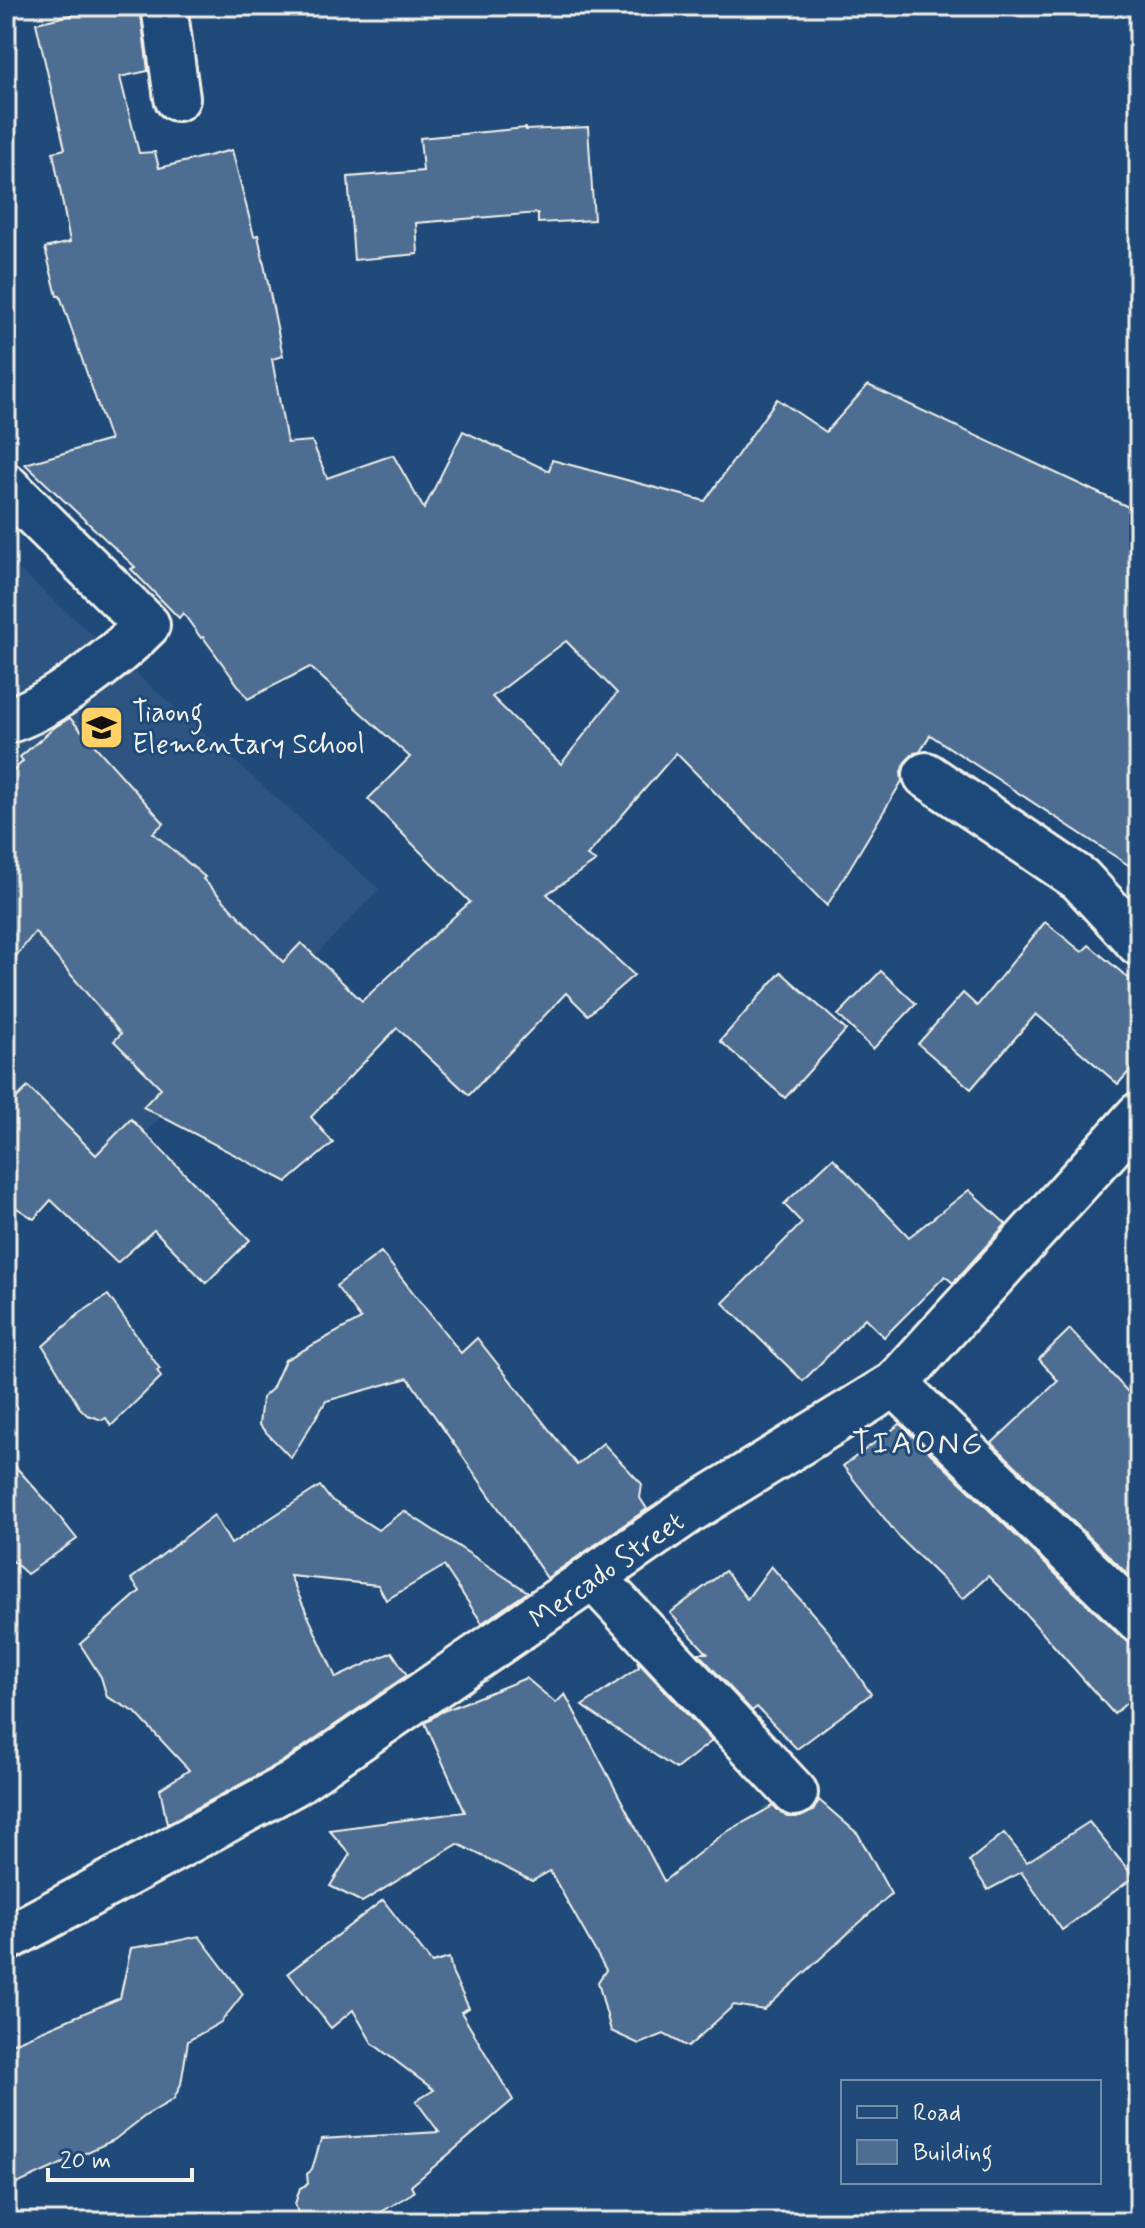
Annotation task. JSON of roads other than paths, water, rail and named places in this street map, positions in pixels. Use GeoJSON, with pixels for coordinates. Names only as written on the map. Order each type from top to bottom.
{"type":"FeatureCollection","features":[{"type":"Feature","properties":{"kind":"street"},"geometry":{"type":"LineString","coordinates":[[164,6],[177,98]]}},
{"type":"Feature","properties":{"kind":"street"},"geometry":{"type":"LineString","coordinates":[[6,486],[147,625],[72,687],[6,721]]}},
{"type":"Feature","properties":{"kind":"street"},"geometry":{"type":"LineString","coordinates":[[926,775],[1080,879],[1139,943]]}},
{"type":"Feature","properties":{"kind":"street","name":"Mercado Street"},"geometry":{"type":"LineString","coordinates":[[6,1939],[293,1784],[690,1510],[895,1384],[1139,1115]]}},
{"type":"Feature","properties":{"kind":"street"},"geometry":{"type":"LineString","coordinates":[[895,1384],[1139,1620]]}},
{"type":"Feature","properties":{"kind":"street"},"geometry":{"type":"LineString","coordinates":[[594,1578],[795,1793]]}},
{"type":"Feature","properties":{"kind":"place","name":"Tiaong Elementary School"},"geometry":{"type":"Point","coordinates":[101,727]}},
{"type":"Feature","properties":{"kind":"district","name":"TIAONG"},"geometry":{"type":"Point","coordinates":[918,1442]}}]}
